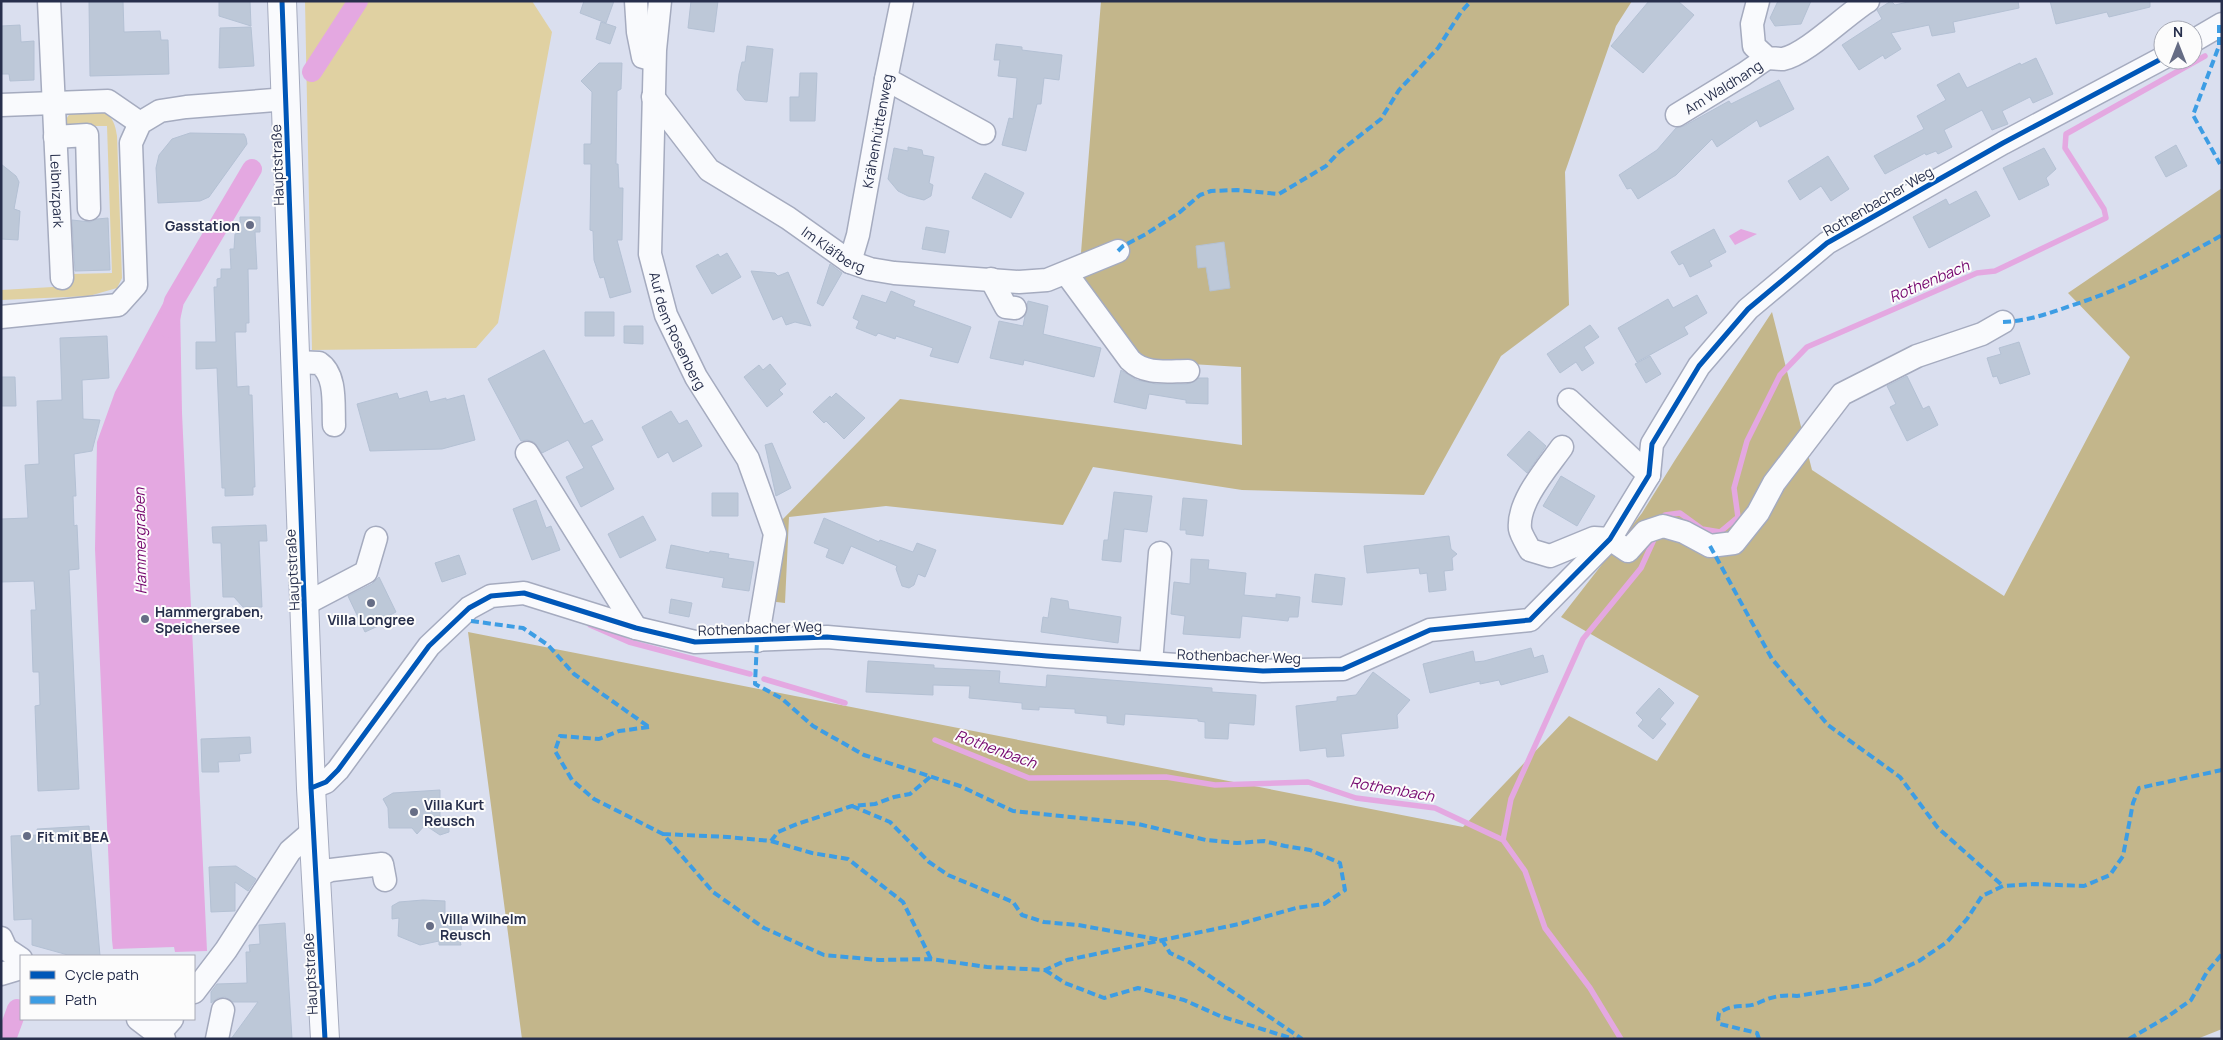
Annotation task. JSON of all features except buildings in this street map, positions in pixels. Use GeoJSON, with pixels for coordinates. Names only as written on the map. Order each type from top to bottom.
{"type":"FeatureCollection","features":[{"type":"Feature","properties":{"kind":"main road","name":"Hauptstraße"},"geometry":{"type":"LineString","coordinates":[[282,1],[311,788],[324,1039]]}},
{"type":"Feature","properties":{"kind":"street","name":"Leibnizpark"},"geometry":{"type":"LineString","coordinates":[[49,1],[62,278]]}},
{"type":"Feature","properties":{"kind":"street"},"geometry":{"type":"LineString","coordinates":[[636,1],[638,32],[643,57],[654,60]]}},
{"type":"Feature","properties":{"kind":"street","name":"Auf dem Rosenberg"},"geometry":{"type":"LineString","coordinates":[[660,1],[654,60],[650,254],[666,315],[696,377],[748,459],[775,534],[757,641]]}},
{"type":"Feature","properties":{"kind":"street","name":"Krähenhüttenweg"},"geometry":{"type":"LineString","coordinates":[[850,262],[858,235],[902,1]]}},
{"type":"Feature","properties":{"kind":"street","name":"Am Waldhang"},"geometry":{"type":"LineString","coordinates":[[1758,1],[1752,24],[1754,46],[1767,58]]}},
{"type":"Feature","properties":{"kind":"street","name":"Am Waldhang"},"geometry":{"type":"LineString","coordinates":[[1677,115],[1767,58],[1783,59],[1806,48],[1851,12],[1868,1]]}},
{"type":"Feature","properties":{"kind":"street"},"geometry":{"type":"LineString","coordinates":[[2203,36],[2222,24]]}},
{"type":"Feature","properties":{"kind":"street","name":"Rothenbacher Weg"},"geometry":{"type":"LineString","coordinates":[[311,788],[326,782],[338,770],[429,646],[469,608],[491,596],[524,593],[636,628],[695,642],[827,637],[1047,656],[1263,671],[1343,669],[1430,630],[1530,620],[1610,539],[1649,476],[1652,444],[1699,366],[1748,309],[1827,242],[2003,143],[2153,63]]}},
{"type":"Feature","properties":{"kind":"street"},"geometry":{"type":"LineString","coordinates":[[886,79],[984,133]]}},
{"type":"Feature","properties":{"kind":"street","name":"Im Kläfberg"},"geometry":{"type":"LineString","coordinates":[[653,97],[709,170],[788,218],[850,262],[870,269],[894,273],[991,280],[1047,280],[1118,251]]}},
{"type":"Feature","properties":{"kind":"street"},"geometry":{"type":"LineString","coordinates":[[1,316],[118,305],[136,285],[131,143],[140,123],[160,111],[186,107],[287,99]]}},
{"type":"Feature","properties":{"kind":"street"},"geometry":{"type":"LineString","coordinates":[[1,105],[108,101],[140,123]]}},
{"type":"Feature","properties":{"kind":"street"},"geometry":{"type":"LineString","coordinates":[[55,136],[87,135],[89,209]]}},
{"type":"Feature","properties":{"kind":"street"},"geometry":{"type":"LineString","coordinates":[[1066,273],[1130,360],[1138,368],[1147,371],[1188,371]]}},
{"type":"Feature","properties":{"kind":"street"},"geometry":{"type":"LineString","coordinates":[[991,280],[1010,308]]}},
{"type":"Feature","properties":{"kind":"street"},"geometry":{"type":"LineString","coordinates":[[1562,447],[1535,484],[1524,507],[1520,530],[1530,550],[1550,556],[1594,538],[1610,539],[1628,551],[1645,532],[1663,526],[1684,532],[1710,546],[1734,543],[1758,513],[1774,484],[1842,394],[1917,356],[1982,334],[2003,322]]}},
{"type":"Feature","properties":{"kind":"street"},"geometry":{"type":"LineString","coordinates":[[295,362],[319,363],[329,372],[334,425]]}},
{"type":"Feature","properties":{"kind":"street"},"geometry":{"type":"LineString","coordinates":[[1569,400],[1649,476]]}},
{"type":"Feature","properties":{"kind":"street"},"geometry":{"type":"LineString","coordinates":[[527,453],[636,628]]}},
{"type":"Feature","properties":{"kind":"street"},"geometry":{"type":"LineString","coordinates":[[305,604],[366,572],[376,538]]}},
{"type":"Feature","properties":{"kind":"street"},"geometry":{"type":"LineString","coordinates":[[1151,663],[1160,553]]}},
{"type":"Feature","properties":{"kind":"street"},"geometry":{"type":"LineString","coordinates":[[195,991],[226,950],[290,851],[314,831]]}},
{"type":"Feature","properties":{"kind":"street"},"geometry":{"type":"LineString","coordinates":[[316,876],[331,870],[383,864]]}},
{"type":"Feature","properties":{"kind":"street"},"geometry":{"type":"LineString","coordinates":[[1,938],[6,949],[20,958]]}},
{"type":"Feature","properties":{"kind":"street"},"geometry":{"type":"LineString","coordinates":[[1,974],[20,968]]}},
{"type":"Feature","properties":{"kind":"street"},"geometry":{"type":"LineString","coordinates":[[217,1039],[223,1010]]}},
{"type":"Feature","properties":{"kind":"street"},"geometry":{"type":"LineString","coordinates":[[140,1020],[165,1030]]}},
{"type":"Feature","properties":{"kind":"shaded area"},"geometry":{"type":"Polygon","coordinates":[[[305,1],[532,1],[552,32],[498,323],[476,348],[312,350],[305,1]]]}},
{"type":"Feature","properties":{"kind":"shaded area"},"geometry":{"type":"Polygon","coordinates":[[[1101,1],[1632,1],[1616,26],[1565,172],[1569,305],[1501,356],[1424,495],[1242,490],[1093,467],[1063,525],[886,506],[789,517],[785,603],[768,601],[783,519],[900,399],[1242,445],[1241,367],[1157,362],[1139,357],[1079,278],[1101,1]]]}},
{"type":"Feature","properties":{"kind":"shaded area"},"geometry":{"type":"Polygon","coordinates":[[[98,109],[107,114],[112,120],[117,136],[122,278],[117,288],[89,296],[1,300],[1,290],[70,286],[72,274],[112,273],[107,126],[64,126],[69,115],[76,110],[98,109]]]}},
{"type":"Feature","properties":{"kind":"shaded area"},"geometry":{"type":"Polygon","coordinates":[[[2222,188],[2222,1029],[2197,1039],[522,1039],[468,632],[1463,827],[1569,716],[1657,761],[1699,696],[1561,617],[1642,513],[1772,312],[1812,470],[2004,596],[2130,357],[2068,293],[2222,188]]]}},
{"type":"Feature","properties":{"kind":"water"},"geometry":{"type":"Polygon","coordinates":[[[1741,229],[1757,234],[1735,245],[1729,236],[1741,229]]]}},
{"type":"Feature","properties":{"kind":"water","name":"Hammergraben, Speichersee"},"geometry":{"type":"Polygon","coordinates":[[[167,296],[180,305],[182,413],[207,951],[175,952],[174,947],[113,949],[112,940],[95,549],[97,442],[115,392],[167,296]]]}},
{"type":"Feature","properties":{"kind":"waterway","name":"Hammergraben"},"geometry":{"type":"LineString","coordinates":[[312,72],[358,1]]}},
{"type":"Feature","properties":{"kind":"waterway","name":"Rothenbach"},"geometry":{"type":"LineString","coordinates":[[1665,515],[1680,513],[1702,529],[1720,532],[1738,517],[1734,488],[1747,441],[1780,375],[1807,347],[1977,273],[1995,271],[2106,218],[2104,209],[2065,148],[2066,134],[2205,56]]}},
{"type":"Feature","properties":{"kind":"waterway","name":"Hammergraben"},"geometry":{"type":"LineString","coordinates":[[168,328],[174,301],[252,169]]}},
{"type":"Feature","properties":{"kind":"waterway","name":"Rothenbach"},"geometry":{"type":"LineString","coordinates":[[935,740],[1029,778],[1166,777],[1215,785],[1308,782],[1356,798],[1435,808],[1503,840],[1511,799],[1583,639],[1641,568],[1656,535]]}},
{"type":"Feature","properties":{"kind":"waterway","name":"Rothenbach"},"geometry":{"type":"LineString","coordinates":[[590,625],[629,642],[750,674]]}},
{"type":"Feature","properties":{"kind":"waterway","name":"Rothenbach"},"geometry":{"type":"LineString","coordinates":[[764,679],[845,703]]}},
{"type":"Feature","properties":{"kind":"waterway"},"geometry":{"type":"LineString","coordinates":[[1503,840],[1525,871],[1545,928],[1590,988],[1621,1039]]}},
{"type":"Feature","properties":{"kind":"waterway"},"geometry":{"type":"LineString","coordinates":[[6,1039],[17,1009]]}},
{"type":"Feature","properties":{"kind":"marked path"},"geometry":{"type":"LineString","coordinates":[[1118,251],[1123,246],[1180,212],[1200,195],[1211,191],[1237,190],[1279,194],[1326,166],[1339,152],[1381,119],[1399,90],[1438,48],[1461,12],[1471,1]]}},
{"type":"Feature","properties":{"kind":"marked path"},"geometry":{"type":"LineString","coordinates":[[2219,25],[2219,46],[2193,115],[2220,164]]}},
{"type":"Feature","properties":{"kind":"marked path"},"geometry":{"type":"LineString","coordinates":[[2003,322],[2029,319],[2091,299],[2166,265],[2222,235]]}},
{"type":"Feature","properties":{"kind":"marked path"},"geometry":{"type":"LineString","coordinates":[[1710,546],[1772,659],[1828,725],[1900,777],[1938,828],[2003,886]]}},
{"type":"Feature","properties":{"kind":"marked path"},"geometry":{"type":"LineString","coordinates":[[471,621],[523,628],[548,645],[574,674],[649,727]]}},
{"type":"Feature","properties":{"kind":"marked path"},"geometry":{"type":"LineString","coordinates":[[649,727],[619,731],[599,739],[560,736],[555,751],[572,780],[594,799],[663,834],[713,892],[764,928],[824,955],[879,960],[931,959],[987,967],[1045,970],[1067,960],[1239,924],[1296,908],[1324,904],[1345,890],[1340,863],[1310,850],[1264,841],[1237,843],[1206,840],[1138,824],[1013,811],[960,786],[864,755],[813,726],[781,698],[755,684],[757,641]]}},
{"type":"Feature","properties":{"kind":"marked path"},"geometry":{"type":"LineString","coordinates":[[1759,1039],[1757,1033],[1720,1024],[1718,1019],[1719,1013],[1730,1008],[1753,1005],[1767,999],[1787,995],[1797,996],[1870,984],[1919,961],[1947,942],[1967,919],[1982,896],[2003,886],[2035,884],[2084,886],[2110,875],[2123,856],[2133,803],[2139,788],[2222,770]]}},
{"type":"Feature","properties":{"kind":"marked path"},"geometry":{"type":"LineString","coordinates":[[663,834],[771,841],[778,832],[797,824],[852,806],[875,804],[894,797],[910,794],[930,777]]}},
{"type":"Feature","properties":{"kind":"marked path"},"geometry":{"type":"LineString","coordinates":[[852,806],[890,822],[929,862],[948,875],[1013,902],[1022,915],[1044,922],[1078,925],[1162,940],[1170,953],[1189,962],[1302,1039]]}},
{"type":"Feature","properties":{"kind":"marked path"},"geometry":{"type":"LineString","coordinates":[[771,841],[812,853],[848,859],[903,902],[931,959]]}},
{"type":"Feature","properties":{"kind":"marked path"},"geometry":{"type":"LineString","coordinates":[[2129,1039],[2167,1017],[2191,1000],[2207,972],[2222,954]]}},
{"type":"Feature","properties":{"kind":"marked path"},"geometry":{"type":"LineString","coordinates":[[1045,970],[1065,983],[1104,998],[1138,988],[1184,1000],[1220,1016],[1294,1039]]}},
{"type":"Feature","properties":{"kind":"cycle path"},"geometry":{"type":"LineString","coordinates":[[282,1],[311,788],[325,1039]]}},
{"type":"Feature","properties":{"kind":"cycle path"},"geometry":{"type":"LineString","coordinates":[[311,788],[326,782],[338,770],[429,646],[469,608],[491,596],[524,593],[636,628],[695,642],[827,637],[1047,656],[1263,671],[1343,669],[1430,630],[1530,620],[1610,539],[1649,475],[1652,444],[1699,366],[1748,309],[1827,243],[2003,143],[2153,63]]}},
{"type":"Feature","properties":{"kind":"place","name":"Gasstation"},"geometry":{"type":"Point","coordinates":[250,225]}},
{"type":"Feature","properties":{"kind":"place","name":"Villa Longree"},"geometry":{"type":"Point","coordinates":[371,603]}},
{"type":"Feature","properties":{"kind":"place","name":"Hammergraben, Speichersee"},"geometry":{"type":"Point","coordinates":[145,619]}},
{"type":"Feature","properties":{"kind":"place","name":"Villa Kurt Reusch"},"geometry":{"type":"Point","coordinates":[414,812]}},
{"type":"Feature","properties":{"kind":"place","name":"Fit mit BEA"},"geometry":{"type":"Point","coordinates":[27,836]}},
{"type":"Feature","properties":{"kind":"place","name":"Villa Wilhelm Reusch"},"geometry":{"type":"Point","coordinates":[430,926]}}]}
